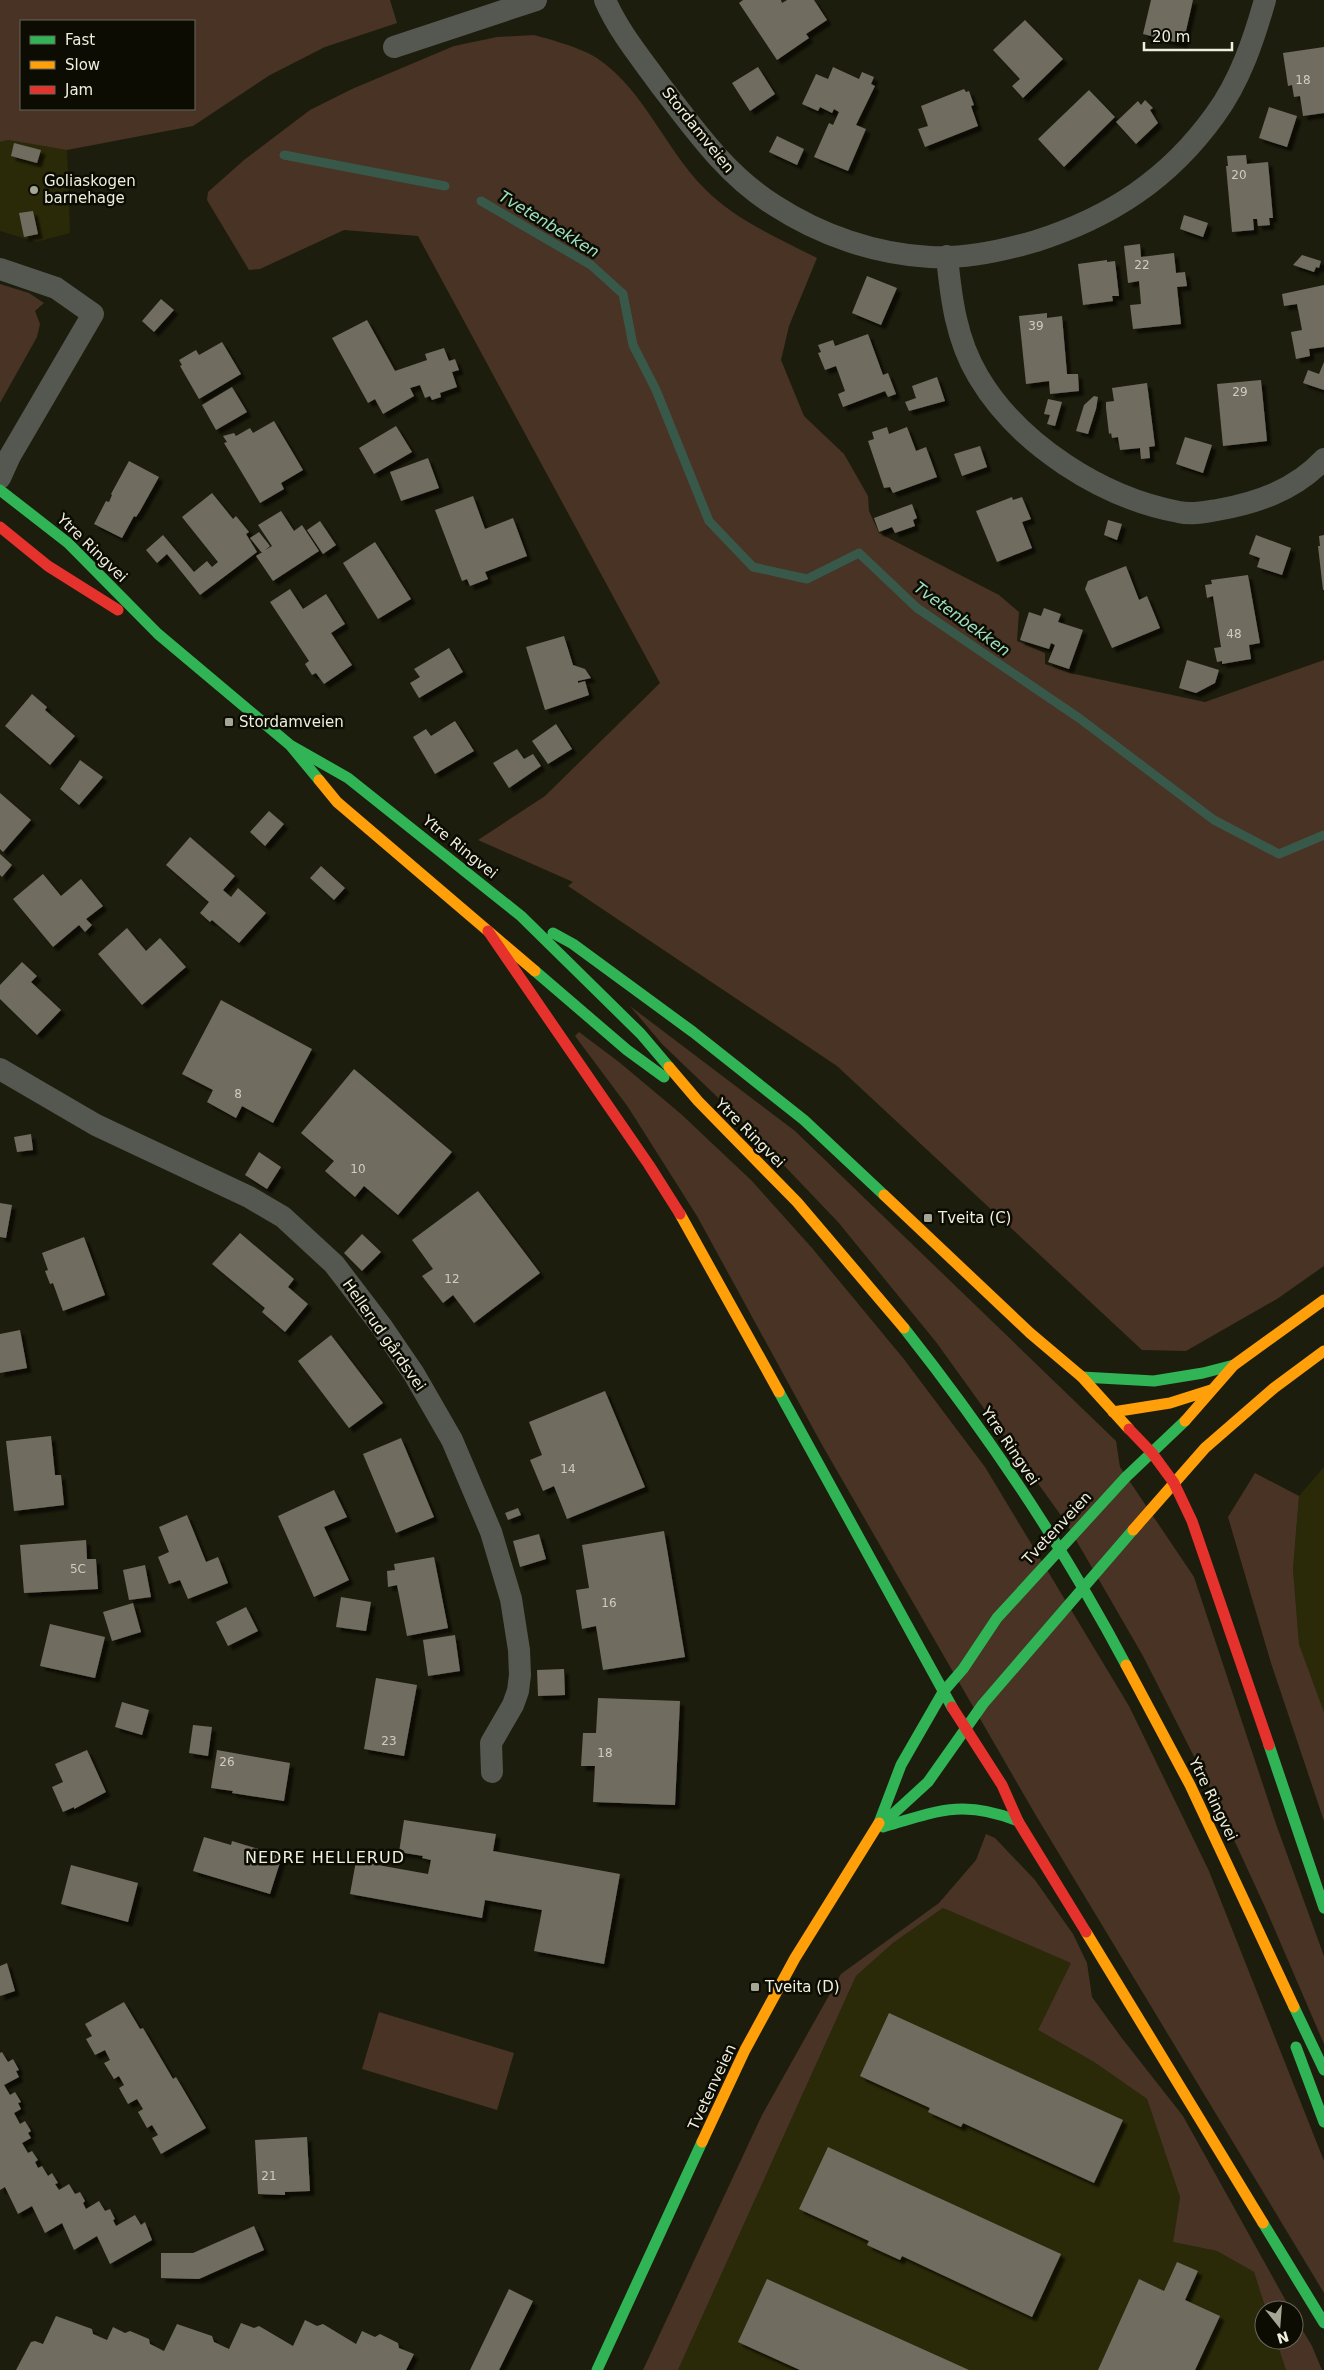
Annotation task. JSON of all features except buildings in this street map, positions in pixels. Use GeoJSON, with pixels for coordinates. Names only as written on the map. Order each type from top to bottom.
{"type":"FeatureCollection","features":[{"type":"Feature","properties":{"kind":"main road","name":"Ytre Ringvei"},"geometry":{"type":"LineString","coordinates":[[0,490],[68,543],[158,634],[290,745],[348,778],[521,916],[641,1034],[698,1101],[749,1150],[836,1247],[942,1377],[986,1438],[1072,1569],[1182,1768],[1324,2070]]}},
{"type":"Feature","properties":{"kind":"main road","name":"Ytre Ringvei"},"geometry":{"type":"LineString","coordinates":[[0,527],[48,566],[158,634]]}},
{"type":"Feature","properties":{"kind":"main road","name":"Ytre Ringvei"},"geometry":{"type":"LineString","coordinates":[[290,745],[337,802],[627,1050],[698,1101]]}},
{"type":"Feature","properties":{"kind":"main road"},"geometry":{"type":"LineString","coordinates":[[521,916],[573,944],[761,1084],[848,1160],[1030,1333],[1082,1377],[1152,1453],[1174,1483],[1192,1520],[1324,1908]]}},
{"type":"Feature","properties":{"kind":"main road"},"geometry":{"type":"LineString","coordinates":[[488,931],[644,1157],[691,1232],[942,1692],[1002,1785],[1018,1821],[1324,2323]]}},
{"type":"Feature","properties":{"kind":"main road","name":"Tvetenveien"},"geometry":{"type":"LineString","coordinates":[[596,2370],[741,2059],[824,1910],[877,1829],[901,1765],[942,1692],[963,1669],[997,1618],[1029,1580],[1126,1477],[1181,1426],[1234,1365],[1324,1300]]}},
{"type":"Feature","properties":{"kind":"main road","name":"Tvetenveien"},"geometry":{"type":"LineString","coordinates":[[877,1829],[928,1782],[983,1704],[1035,1640],[1206,1448],[1236,1421],[1324,1351]]}},
{"type":"Feature","properties":{"kind":"main road"},"geometry":{"type":"LineString","coordinates":[[1082,1377],[1154,1381],[1194,1375],[1234,1365]]}},
{"type":"Feature","properties":{"kind":"main road"},"geometry":{"type":"LineString","coordinates":[[1113,1412],[1170,1403],[1211,1390]]}},
{"type":"Feature","properties":{"kind":"main road"},"geometry":{"type":"LineString","coordinates":[[877,1829],[947,1809],[969,1806],[997,1811],[1018,1821]]}},
{"type":"Feature","properties":{"kind":"main road","name":"Ytre Ringvei"},"geometry":{"type":"LineString","coordinates":[[1225,1858],[1280,2004]]}},
{"type":"Feature","properties":{"kind":"main road"},"geometry":{"type":"LineString","coordinates":[[1293,2040],[1324,2122]]}},
{"type":"Feature","properties":{"kind":"street"},"geometry":{"type":"LineString","coordinates":[[394,47],[536,0]]}},
{"type":"Feature","properties":{"kind":"street","name":"Stordamveien"},"geometry":{"type":"LineString","coordinates":[[605,0],[624,36],[710,149],[750,188],[798,219],[864,246],[921,256],[993,252],[1058,233],[1110,211],[1155,179],[1182,156],[1217,113],[1241,68],[1265,0]]}},
{"type":"Feature","properties":{"kind":"street"},"geometry":{"type":"LineString","coordinates":[[947,256],[952,305],[960,338],[978,376],[992,398],[1032,440],[1055,459],[1115,492],[1180,513],[1203,512],[1243,505],[1274,494],[1299,481],[1324,460]]}},
{"type":"Feature","properties":{"kind":"street"},"geometry":{"type":"LineString","coordinates":[[0,268],[56,288],[94,314],[10,456],[0,478]]}},
{"type":"Feature","properties":{"kind":"street","name":"Hellerud gårdsvei"},"geometry":{"type":"LineString","coordinates":[[0,1069],[96,1125],[249,1197],[282,1217],[334,1264],[382,1327],[414,1374],[452,1440],[491,1532],[511,1600],[519,1650],[520,1675],[518,1691],[513,1705],[491,1743],[492,1772]]}},
{"type":"Feature","properties":{"kind":"shaded area"},"geometry":{"type":"Polygon","coordinates":[[[0,0],[390,0],[397,23],[325,47],[270,75],[193,126],[67,150],[8,140],[0,142],[0,0]]]}},
{"type":"Feature","properties":{"kind":"shaded area"},"geometry":{"type":"Polygon","coordinates":[[[534,35],[581,50],[606,65],[622,79],[637,97],[676,154],[704,188],[716,199],[729,210],[758,228],[817,258],[789,326],[781,360],[804,416],[844,454],[868,496],[869,511],[879,533],[999,595],[1019,612],[1017,641],[1045,653],[1045,664],[1070,673],[1205,702],[1324,660],[1324,1266],[1277,1299],[1186,1351],[1142,1350],[837,1066],[568,886],[573,882],[478,840],[545,796],[660,683],[418,236],[344,230],[260,269],[249,270],[207,200],[208,192],[244,160],[310,110],[352,89],[454,46],[497,37],[534,35]]]}},
{"type":"Feature","properties":{"kind":"shaded area","name":"Goliaskogen barnehage"},"geometry":{"type":"Polygon","coordinates":[[[8,140],[67,150],[70,233],[36,242],[0,231],[0,142],[8,140]]]}},
{"type":"Feature","properties":{"kind":"shaded area"},"geometry":{"type":"Polygon","coordinates":[[[0,284],[29,293],[44,303],[35,311],[40,324],[37,337],[0,403],[0,284]]]}},
{"type":"Feature","properties":{"kind":"shaded area"},"geometry":{"type":"Polygon","coordinates":[[[630,1006],[795,1131],[1116,1441],[1120,1467],[1194,1577],[1276,1824],[1324,1956],[1324,2044],[1265,1907],[1211,1790],[1143,1656],[1065,1521],[936,1342],[838,1222],[733,1112],[662,1044],[630,1006]]]}},
{"type":"Feature","properties":{"kind":"shaded area"},"geometry":{"type":"Polygon","coordinates":[[[579,1032],[619,1062],[681,1114],[752,1181],[812,1248],[903,1358],[985,1467],[1129,1706],[1209,1871],[1324,2161],[1324,2293],[1035,1814],[821,1443],[697,1216],[628,1107],[575,1036],[579,1032]]]}},
{"type":"Feature","properties":{"kind":"shaded area"},"geometry":{"type":"Polygon","coordinates":[[[1324,1467],[1324,1712],[1299,1644],[1293,1569],[1299,1496],[1324,1467]]]}},
{"type":"Feature","properties":{"kind":"shaded area"},"geometry":{"type":"Polygon","coordinates":[[[1255,1473],[1299,1496],[1293,1569],[1299,1644],[1324,1712],[1324,1821],[1271,1663],[1228,1517],[1255,1473]]]}},
{"type":"Feature","properties":{"kind":"shaded area"},"geometry":{"type":"Polygon","coordinates":[[[986,1834],[995,1838],[1035,1880],[1073,1934],[1087,1963],[1092,1997],[1183,2116],[1285,2300],[1263,2300],[1254,2272],[1217,2251],[1173,2242],[1180,2197],[1147,2099],[1094,2062],[1038,2030],[1071,1963],[943,1908],[893,1943],[856,1976],[678,2370],[643,2370],[762,2115],[841,1974],[939,1903],[976,1860],[986,1834]]]}},
{"type":"Feature","properties":{"kind":"shaded area"},"geometry":{"type":"Polygon","coordinates":[[[943,1908],[1072,1963],[1038,2030],[1094,2062],[1147,2099],[1180,2197],[1173,2242],[1217,2251],[1254,2272],[1263,2300],[1254,2300],[1254,2350],[1279,2350],[1286,2370],[678,2370],[856,1976],[893,1943],[943,1908]]]}},
{"type":"Feature","properties":{"kind":"shaded area"},"geometry":{"type":"Polygon","coordinates":[[[379,2012],[514,2053],[497,2110],[362,2069],[379,2012]]]}},
{"type":"Feature","properties":{"kind":"shaded area"},"geometry":{"type":"Polygon","coordinates":[[[1304,2333],[1322,2370],[1286,2370],[1279,2350],[1304,2350],[1304,2333]]]}},
{"type":"Feature","properties":{"kind":"waterway","name":"Tvetenbekken"},"geometry":{"type":"LineString","coordinates":[[284,155],[445,186]]}},
{"type":"Feature","properties":{"kind":"waterway","name":"Tvetenbekken"},"geometry":{"type":"LineString","coordinates":[[481,201],[591,265],[623,294],[633,345],[656,390],[709,521],[753,567],[807,579],[859,553],[917,608],[1079,718],[1214,820],[1279,854],[1324,835]]}},
{"type":"Feature","properties":{"kind":"traffic: fast"},"geometry":{"type":"LineString","coordinates":[[0,490],[68,543],[158,634],[290,745],[319,780]]}},
{"type":"Feature","properties":{"kind":"traffic: fast"},"geometry":{"type":"LineString","coordinates":[[290,745],[348,778],[521,916],[641,1034],[669,1067]]}},
{"type":"Feature","properties":{"kind":"traffic: fast"},"geometry":{"type":"LineString","coordinates":[[553,933],[573,944],[693,1032],[804,1120],[884,1195]]}},
{"type":"Feature","properties":{"kind":"traffic: fast"},"geometry":{"type":"LineString","coordinates":[[535,971],[627,1050],[664,1077]]}},
{"type":"Feature","properties":{"kind":"traffic: fast"},"geometry":{"type":"LineString","coordinates":[[904,1328],[965,1408],[1022,1491],[1076,1577],[1126,1665]]}},
{"type":"Feature","properties":{"kind":"traffic: fast"},"geometry":{"type":"LineString","coordinates":[[1082,1377],[1154,1381],[1203,1373],[1234,1365]]}},
{"type":"Feature","properties":{"kind":"traffic: fast"},"geometry":{"type":"LineString","coordinates":[[779,1392],[952,1707]]}},
{"type":"Feature","properties":{"kind":"traffic: fast"},"geometry":{"type":"LineString","coordinates":[[879,1823],[901,1765],[943,1692],[963,1669],[997,1618],[1126,1477],[1185,1421]]}},
{"type":"Feature","properties":{"kind":"traffic: fast"},"geometry":{"type":"LineString","coordinates":[[881,1825],[928,1782],[983,1704],[1133,1530]]}},
{"type":"Feature","properties":{"kind":"traffic: fast"},"geometry":{"type":"LineString","coordinates":[[1269,1745],[1324,1908]]}},
{"type":"Feature","properties":{"kind":"traffic: fast"},"geometry":{"type":"LineString","coordinates":[[883,1827],[935,1812],[965,1809],[999,1814],[1018,1821]]}},
{"type":"Feature","properties":{"kind":"traffic: fast"},"geometry":{"type":"LineString","coordinates":[[1294,2007],[1324,2070]]}},
{"type":"Feature","properties":{"kind":"traffic: fast"},"geometry":{"type":"LineString","coordinates":[[1296,2047],[1324,2122]]}},
{"type":"Feature","properties":{"kind":"traffic: fast"},"geometry":{"type":"LineString","coordinates":[[597,2370],[702,2142]]}},
{"type":"Feature","properties":{"kind":"traffic: fast"},"geometry":{"type":"LineString","coordinates":[[1263,2223],[1324,2323]]}},
{"type":"Feature","properties":{"kind":"traffic: slow"},"geometry":{"type":"LineString","coordinates":[[319,780],[337,802],[535,971]]}},
{"type":"Feature","properties":{"kind":"traffic: slow"},"geometry":{"type":"LineString","coordinates":[[669,1067],[698,1101],[797,1202],[904,1328]]}},
{"type":"Feature","properties":{"kind":"traffic: slow"},"geometry":{"type":"LineString","coordinates":[[884,1195],[1030,1333],[1082,1377],[1129,1429]]}},
{"type":"Feature","properties":{"kind":"traffic: slow"},"geometry":{"type":"LineString","coordinates":[[680,1214],[779,1392]]}},
{"type":"Feature","properties":{"kind":"traffic: slow"},"geometry":{"type":"LineString","coordinates":[[1185,1421],[1234,1365],[1324,1300]]}},
{"type":"Feature","properties":{"kind":"traffic: slow"},"geometry":{"type":"LineString","coordinates":[[1133,1530],[1205,1448],[1274,1388],[1324,1351]]}},
{"type":"Feature","properties":{"kind":"traffic: slow"},"geometry":{"type":"LineString","coordinates":[[1113,1412],[1170,1403],[1211,1390]]}},
{"type":"Feature","properties":{"kind":"traffic: slow"},"geometry":{"type":"LineString","coordinates":[[1126,1665],[1190,1785],[1294,2007]]}},
{"type":"Feature","properties":{"kind":"traffic: slow"},"geometry":{"type":"LineString","coordinates":[[702,2142],[745,2050],[795,1958],[879,1823]]}},
{"type":"Feature","properties":{"kind":"traffic: slow"},"geometry":{"type":"LineString","coordinates":[[1086,1932],[1263,2223]]}},
{"type":"Feature","properties":{"kind":"traffic: jam"},"geometry":{"type":"LineString","coordinates":[[0,527],[48,566],[118,610]]}},
{"type":"Feature","properties":{"kind":"traffic: jam"},"geometry":{"type":"LineString","coordinates":[[488,931],[649,1165],[680,1214]]}},
{"type":"Feature","properties":{"kind":"traffic: jam"},"geometry":{"type":"LineString","coordinates":[[1129,1429],[1152,1453],[1174,1483],[1192,1521],[1269,1745]]}},
{"type":"Feature","properties":{"kind":"traffic: jam"},"geometry":{"type":"LineString","coordinates":[[952,1707],[1002,1785],[1018,1821],[1086,1932]]}},
{"type":"Feature","properties":{"kind":"place","name":"Goliaskogen barnehage"},"geometry":{"type":"Point","coordinates":[34,190]}},
{"type":"Feature","properties":{"kind":"place","name":"Stordamveien"},"geometry":{"type":"Point","coordinates":[229,722]}},
{"type":"Feature","properties":{"kind":"place","name":"Tveita (C)"},"geometry":{"type":"Point","coordinates":[928,1218]}},
{"type":"Feature","properties":{"kind":"place","name":"Tveita (D)"},"geometry":{"type":"Point","coordinates":[755,1987]}},
{"type":"Feature","properties":{"kind":"district","name":"NEDRE HELLERUD"},"geometry":{"type":"Point","coordinates":[325,1857]}}]}
